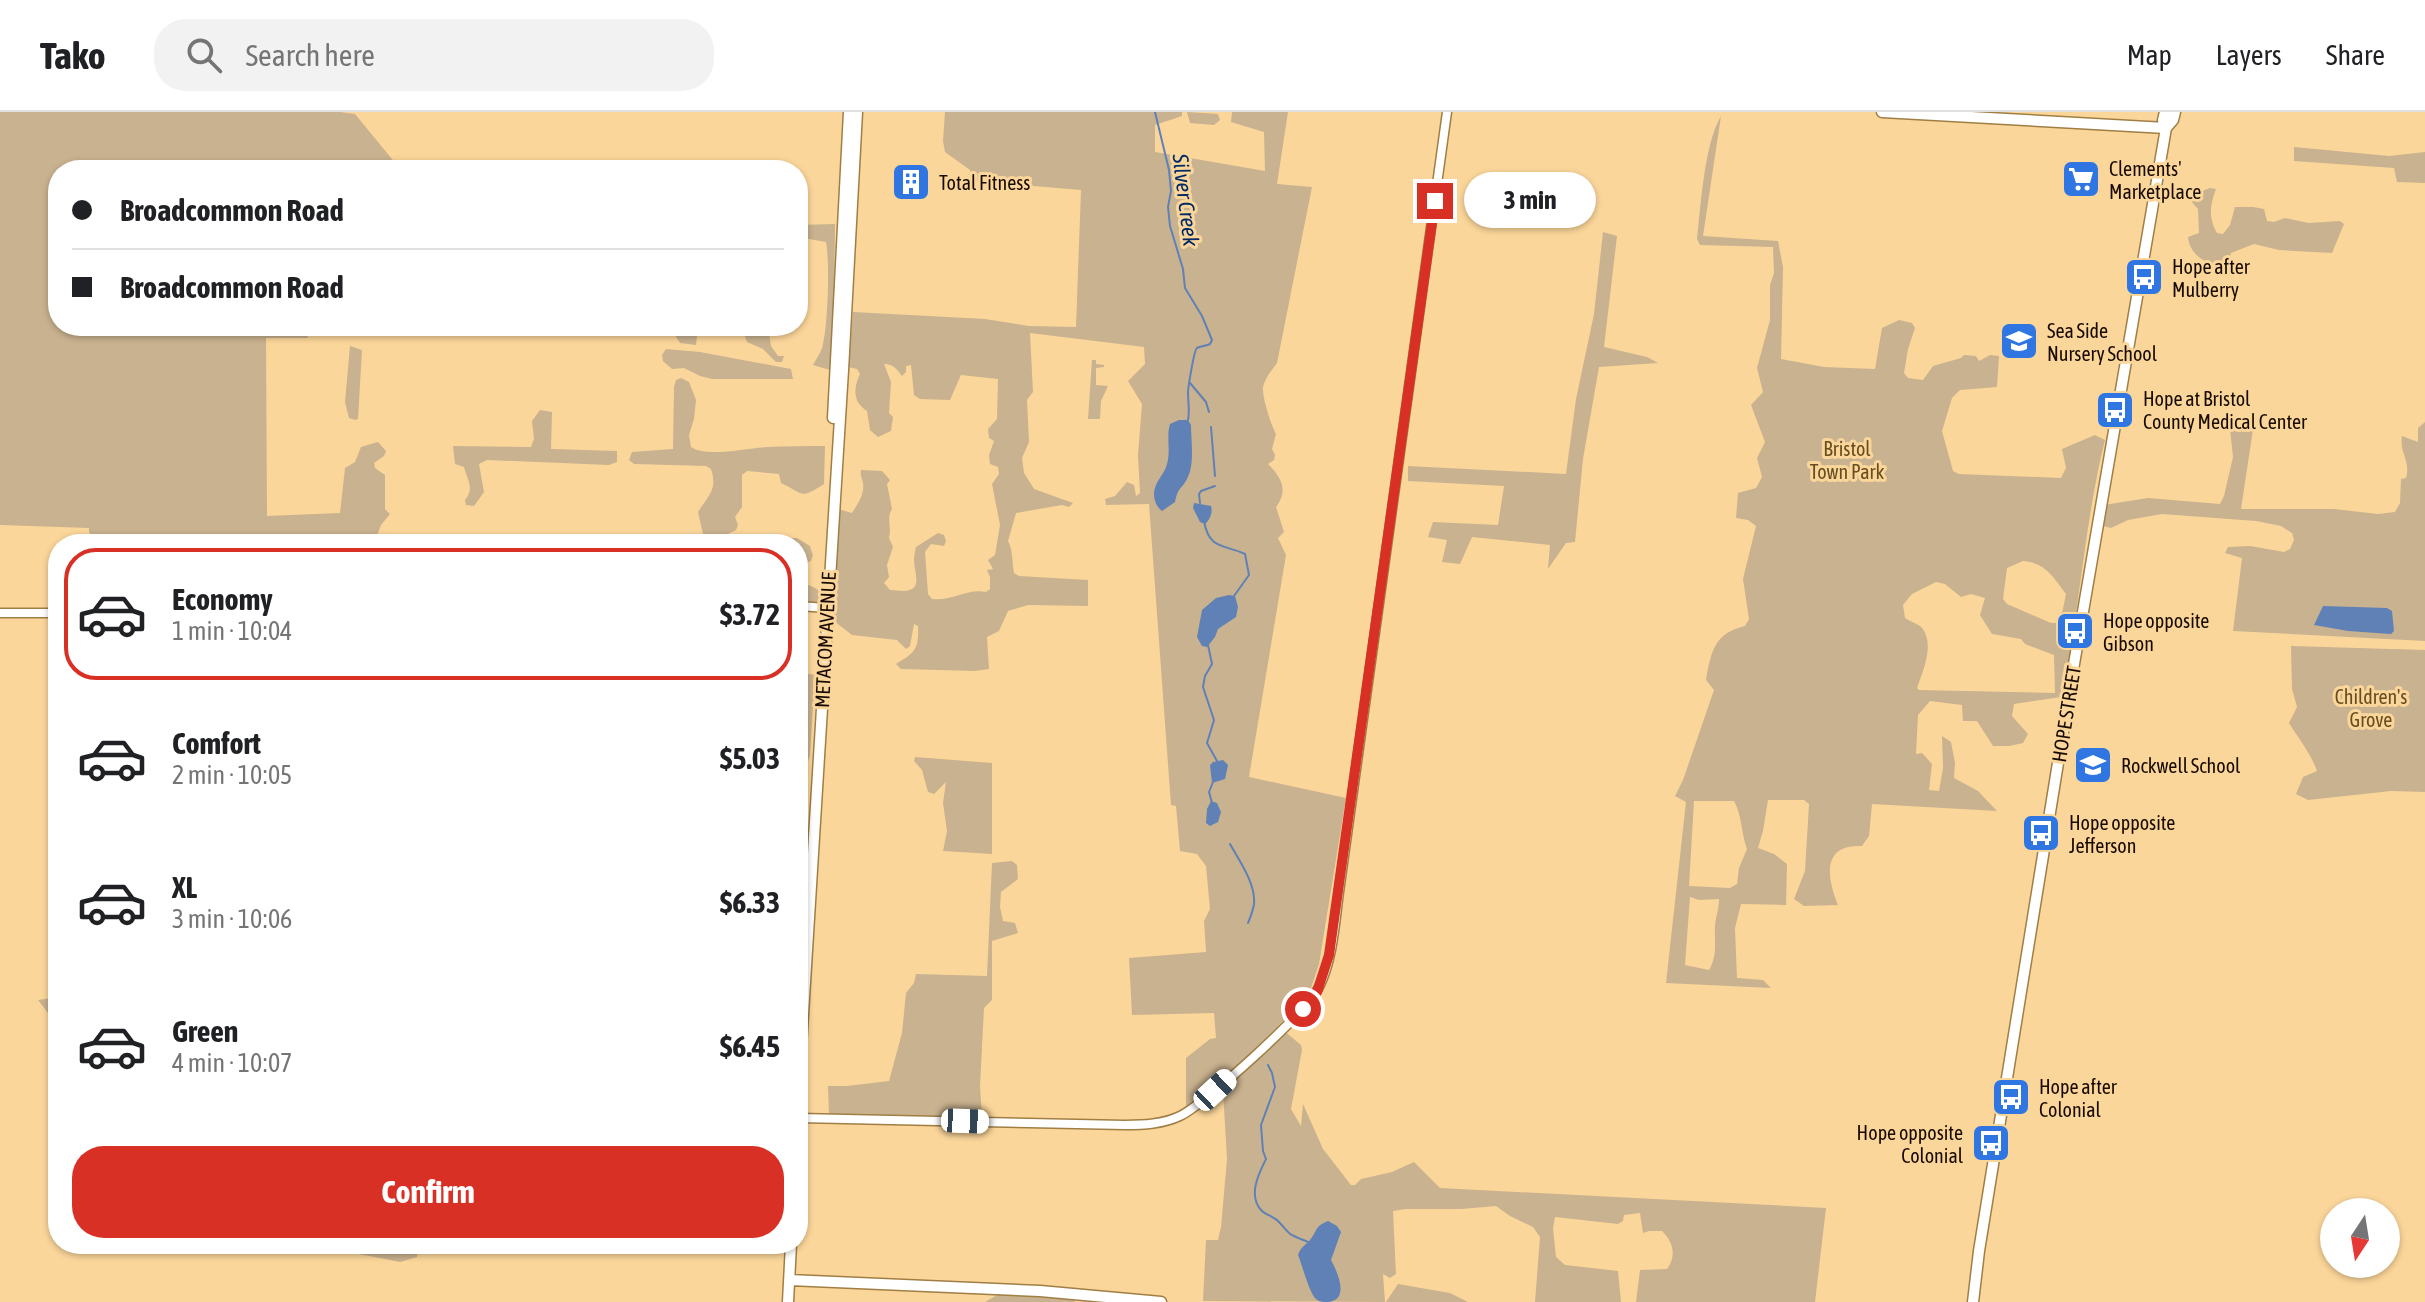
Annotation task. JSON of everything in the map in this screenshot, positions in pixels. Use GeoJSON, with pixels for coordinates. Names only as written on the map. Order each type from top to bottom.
{"type":"FeatureCollection","features":[{"type":"Feature","properties":{"kind":"main road","name":"METACOM AVENUE"},"geometry":{"type":"LineString","coordinates":[[831,535],[835,374],[849,112]]}},
{"type":"Feature","properties":{"kind":"main road","name":"METACOM AVENUE"},"geometry":{"type":"LineString","coordinates":[[808,928],[857,112]]}},
{"type":"Feature","properties":{"kind":"main road"},"geometry":{"type":"LineString","coordinates":[[1882,112],[2166,128]]}},
{"type":"Feature","properties":{"kind":"main road","name":"HOPE STREET"},"geometry":{"type":"LineString","coordinates":[[1973,1302],[2044,844],[2166,128],[2163,120],[2165,112]]}},
{"type":"Feature","properties":{"kind":"main road","name":"HOPE STREET"},"geometry":{"type":"LineString","coordinates":[[2166,128],[2175,112]]}},
{"type":"Feature","properties":{"kind":"main road"},"geometry":{"type":"LineString","coordinates":[[788,1302],[790,1254]]}},
{"type":"Feature","properties":{"kind":"main road"},"geometry":{"type":"LineString","coordinates":[[789,1280],[1016,1289],[1161,1302]]}},
{"type":"Feature","properties":{"kind":"street"},"geometry":{"type":"LineString","coordinates":[[808,1118],[1125,1125],[1171,1120],[1186,1113],[1215,1090],[1289,1023],[1317,992],[1329,955],[1340,885],[1447,112]]}},
{"type":"Feature","properties":{"kind":"street"},"geometry":{"type":"LineString","coordinates":[[808,607],[827,608]]}},
{"type":"Feature","properties":{"kind":"street"},"geometry":{"type":"LineString","coordinates":[[0,613],[48,613]]}},
{"type":"Feature","properties":{"kind":"green space"},"geometry":{"type":"Polygon","coordinates":[[[0,112],[355,114],[393,160],[48,160],[48,336],[308,336],[266,338],[267,516],[340,513],[345,468],[355,462],[361,447],[378,442],[386,451],[374,463],[375,468],[385,475],[385,509],[390,514],[378,534],[90,534],[89,528],[0,525],[0,112]]]}},
{"type":"Feature","properties":{"kind":"green space"},"geometry":{"type":"Polygon","coordinates":[[[945,112],[1182,112],[1182,116],[1155,125],[1155,152],[1265,171],[1264,132],[1231,122],[1232,112],[1288,112],[1277,184],[1312,187],[1277,363],[1263,387],[1267,411],[1276,434],[1272,449],[1274,460],[1268,464],[1277,474],[1283,489],[1276,507],[1284,532],[1278,538],[1286,555],[1249,777],[1346,798],[1319,964],[1309,994],[1278,1026],[1301,1045],[1291,1109],[1301,1126],[1303,1104],[1323,1149],[1351,1185],[1414,1162],[1440,1188],[1826,1208],[1815,1302],[1636,1302],[1640,1270],[1667,1269],[1673,1254],[1671,1244],[1662,1231],[1643,1233],[1640,1213],[1624,1215],[1623,1221],[1618,1224],[1555,1217],[1556,1257],[1565,1265],[1618,1271],[1621,1302],[1535,1302],[1540,1237],[1533,1227],[1496,1206],[1393,1211],[1396,1274],[1390,1278],[1383,1274],[1385,1302],[1203,1301],[1206,1240],[1218,1240],[1221,1227],[1227,1159],[1223,1091],[1213,1085],[1186,1108],[1186,1058],[1210,1039],[1216,1038],[1214,1013],[1132,1015],[1129,958],[1206,952],[1204,921],[1210,909],[1206,866],[1197,854],[1180,851],[1176,806],[1171,805],[1149,504],[1106,505],[1105,499],[1115,496],[1127,482],[1134,485],[1136,496],[1140,493],[1138,455],[1142,404],[1128,381],[1145,364],[1144,347],[1030,333],[1033,392],[1027,400],[1029,442],[1022,458],[1024,473],[1034,489],[1073,503],[1069,507],[1062,505],[1016,513],[1008,541],[1014,573],[1019,576],[1088,580],[1088,606],[1028,605],[1008,611],[999,631],[987,637],[989,669],[975,671],[901,669],[896,664],[912,653],[918,640],[918,626],[914,624],[910,646],[906,649],[897,640],[852,635],[834,621],[838,509],[852,513],[863,491],[861,470],[882,471],[890,480],[887,484],[892,509],[889,538],[893,547],[887,565],[889,577],[884,583],[890,590],[914,588],[916,547],[938,533],[944,535],[944,546],[931,544],[925,552],[928,594],[932,599],[986,592],[990,589],[987,570],[993,569],[988,560],[995,555],[1000,525],[992,484],[999,474],[998,467],[990,464],[989,455],[994,441],[989,438],[988,429],[997,419],[998,379],[961,375],[950,400],[920,399],[914,395],[911,365],[906,366],[902,376],[894,367],[884,364],[891,382],[889,413],[893,417],[891,431],[878,437],[870,430],[867,411],[857,399],[855,390],[860,374],[857,369],[848,367],[853,312],[1076,327],[1081,190],[973,181],[970,170],[945,152],[945,112]]]}},
{"type":"Feature","properties":{"kind":"green space"},"geometry":{"type":"Polygon","coordinates":[[[1187,112],[1218,114],[1220,120],[1214,125],[1190,123],[1187,112]]]}},
{"type":"Feature","properties":{"kind":"green space","name":"Bristol Town Park"},"geometry":{"type":"Polygon","coordinates":[[[1721,116],[1703,236],[1778,241],[1783,267],[1781,359],[1824,367],[1875,369],[1882,328],[1899,320],[1912,323],[1915,328],[1904,373],[1908,378],[1923,380],[1933,366],[1964,355],[1976,356],[1979,361],[1990,355],[1999,356],[1997,387],[1960,390],[1952,398],[1942,431],[1953,471],[1959,474],[2061,478],[2066,468],[2062,449],[2095,435],[2105,440],[2061,697],[2014,704],[2012,716],[2028,734],[2023,743],[2009,746],[1993,746],[1977,721],[1963,721],[1962,705],[1930,701],[1918,715],[1916,754],[1922,753],[1932,764],[1929,790],[1939,791],[1943,768],[1942,736],[1951,742],[1954,778],[1978,791],[1997,811],[1872,804],[1869,836],[1862,846],[1839,851],[1830,865],[1831,884],[1838,905],[1804,906],[1794,899],[1805,871],[1809,804],[1804,800],[1768,800],[1758,848],[1774,854],[1787,864],[1786,905],[1741,904],[1735,928],[1737,978],[1763,980],[1771,988],[1666,983],[1686,802],[1675,796],[1714,690],[1706,680],[1712,652],[1720,639],[1745,626],[1749,619],[1743,579],[1756,526],[1748,520],[1736,518],[1738,493],[1756,488],[1762,477],[1757,458],[1765,442],[1751,405],[1763,392],[1757,368],[1770,320],[1773,247],[1700,245],[1697,239],[1704,176],[1715,128],[1721,116]],[[2023,561],[2007,568],[2003,599],[2007,604],[2057,623],[2066,594],[2053,577],[2031,562],[2023,561]],[[1936,582],[1912,594],[1903,605],[1905,618],[1922,628],[1928,642],[1919,690],[2055,693],[2054,655],[2025,644],[2021,639],[1992,634],[1980,615],[1985,598],[1971,594],[1961,597],[1945,584],[1936,582]],[[1694,801],[1689,886],[1730,888],[1737,884],[1739,868],[1747,849],[1734,801],[1694,801]],[[1690,897],[1685,965],[1709,970],[1715,953],[1719,899],[1690,897]]]}},
{"type":"Feature","properties":{"kind":"green space"},"geometry":{"type":"Polygon","coordinates":[[[2294,147],[2389,156],[2425,152],[2425,183],[2397,182],[2394,168],[2294,161],[2294,147]]]}},
{"type":"Feature","properties":{"kind":"green space"},"geometry":{"type":"Polygon","coordinates":[[[2210,188],[2216,189],[2211,211],[2217,233],[2223,234],[2230,225],[2235,207],[2264,209],[2267,221],[2285,218],[2309,223],[2340,221],[2344,224],[2332,253],[2279,250],[2254,244],[2231,253],[2228,264],[2221,267],[2199,257],[2188,237],[2199,233],[2198,209],[2190,200],[2193,195],[2210,188]]]}},
{"type":"Feature","properties":{"kind":"green space"},"geometry":{"type":"Polygon","coordinates":[[[835,224],[833,371],[813,365],[822,348],[826,326],[828,279],[826,242],[808,239],[808,225],[835,224]]]}},
{"type":"Feature","properties":{"kind":"green space"},"geometry":{"type":"Polygon","coordinates":[[[1603,232],[1617,236],[1604,347],[1647,357],[1658,363],[1599,367],[1583,459],[1575,542],[1566,543],[1548,569],[1550,545],[1472,537],[1460,564],[1442,562],[1447,540],[1428,537],[1433,522],[1498,525],[1504,486],[1408,481],[1408,466],[1566,474],[1576,399],[1594,314],[1603,232]]]}},
{"type":"Feature","properties":{"kind":"green space"},"geometry":{"type":"Polygon","coordinates":[[[675,336],[697,336],[696,345],[680,343],[675,336]]]}},
{"type":"Feature","properties":{"kind":"green space"},"geometry":{"type":"Polygon","coordinates":[[[745,336],[770,336],[771,346],[778,356],[784,356],[782,362],[776,362],[763,349],[747,342],[745,336]]]}},
{"type":"Feature","properties":{"kind":"green space"},"geometry":{"type":"Polygon","coordinates":[[[350,346],[362,350],[358,419],[355,420],[349,418],[345,402],[350,346]]]}},
{"type":"Feature","properties":{"kind":"green space"},"geometry":{"type":"Polygon","coordinates":[[[666,349],[700,352],[791,369],[793,379],[712,379],[684,368],[672,369],[663,361],[662,355],[666,349]]]}},
{"type":"Feature","properties":{"kind":"green space"},"geometry":{"type":"Polygon","coordinates":[[[1092,360],[1104,365],[1096,368],[1096,385],[1108,386],[1101,401],[1100,419],[1088,419],[1092,360]]]}},
{"type":"Feature","properties":{"kind":"green space"},"geometry":{"type":"Polygon","coordinates":[[[681,378],[689,382],[696,400],[689,435],[691,447],[717,452],[825,446],[824,484],[802,494],[781,483],[779,474],[747,471],[742,475],[742,507],[735,517],[736,530],[728,534],[703,534],[698,512],[713,488],[711,469],[706,466],[634,464],[629,460],[632,452],[673,449],[676,380],[681,378]]]}},
{"type":"Feature","properties":{"kind":"green space"},"geometry":{"type":"Polygon","coordinates":[[[540,410],[552,412],[551,449],[617,451],[617,462],[609,465],[487,460],[479,464],[484,492],[474,506],[466,505],[469,484],[464,467],[455,464],[453,446],[531,447],[534,439],[532,421],[540,410]]]}},
{"type":"Feature","properties":{"kind":"green space"},"geometry":{"type":"Polygon","coordinates":[[[2425,422],[2425,641],[2233,631],[2242,558],[2225,553],[2228,547],[2250,546],[2284,552],[2290,549],[2294,540],[2292,533],[2281,526],[2256,521],[2162,514],[2128,520],[2111,528],[2103,526],[2104,505],[2148,498],[2220,504],[2233,457],[2230,429],[2254,423],[2241,509],[2395,512],[2400,503],[2401,479],[2406,478],[2407,472],[2402,436],[2418,442],[2418,428],[2425,422]]]}},
{"type":"Feature","properties":{"kind":"green space"},"geometry":{"type":"Polygon","coordinates":[[[808,545],[813,555],[808,562],[808,545]]]}},
{"type":"Feature","properties":{"kind":"green space"},"geometry":{"type":"Polygon","coordinates":[[[808,586],[822,595],[818,603],[808,606],[808,586]]]}},
{"type":"Feature","properties":{"kind":"green space","name":"Children's Grove"},"geometry":{"type":"Polygon","coordinates":[[[2291,646],[2425,650],[2425,792],[2391,791],[2308,800],[2296,794],[2303,777],[2317,771],[2289,723],[2297,707],[2292,689],[2291,646]]]}},
{"type":"Feature","properties":{"kind":"green space"},"geometry":{"type":"Polygon","coordinates":[[[808,674],[815,675],[808,761],[808,674]]]}},
{"type":"Feature","properties":{"kind":"green space"},"geometry":{"type":"Polygon","coordinates":[[[915,757],[992,763],[992,854],[943,851],[947,831],[943,803],[946,782],[934,794],[928,792],[915,757]]]}},
{"type":"Feature","properties":{"kind":"green space"},"geometry":{"type":"Polygon","coordinates":[[[1012,861],[1017,865],[1018,879],[1001,892],[1000,907],[1003,921],[1015,923],[1018,933],[992,941],[992,1000],[984,1008],[980,1086],[982,1118],[829,1115],[828,1086],[889,1081],[902,1033],[906,993],[914,983],[916,974],[987,976],[992,863],[1012,861]]]}},
{"type":"Feature","properties":{"kind":"green space"},"geometry":{"type":"Polygon","coordinates":[[[48,998],[48,1013],[38,1000],[48,998]]]}},
{"type":"Feature","properties":{"kind":"green space"},"geometry":{"type":"Polygon","coordinates":[[[359,1254],[417,1254],[417,1257],[400,1262],[359,1254]]]}},
{"type":"Feature","properties":{"kind":"green space"},"geometry":{"type":"Polygon","coordinates":[[[1398,1284],[1450,1293],[1468,1302],[1386,1302],[1398,1284]]]}},
{"type":"Feature","properties":{"kind":"green space"},"geometry":{"type":"Polygon","coordinates":[[[999,1294],[1074,1297],[1075,1302],[985,1302],[999,1294]]]}},
{"type":"Feature","properties":{"kind":"water"},"geometry":{"type":"Polygon","coordinates":[[[1188,420],[1191,425],[1191,467],[1175,502],[1162,511],[1155,501],[1154,490],[1167,464],[1170,424],[1188,420]]]}},
{"type":"Feature","properties":{"kind":"water"},"geometry":{"type":"Polygon","coordinates":[[[1194,503],[1211,506],[1211,516],[1205,524],[1200,522],[1193,508],[1194,503]]]}},
{"type":"Feature","properties":{"kind":"water"},"geometry":{"type":"Polygon","coordinates":[[[1235,596],[1238,607],[1236,617],[1218,629],[1207,647],[1202,646],[1197,637],[1202,610],[1216,598],[1235,596]]]}},
{"type":"Feature","properties":{"kind":"water"},"geometry":{"type":"Polygon","coordinates":[[[2323,606],[2387,608],[2392,611],[2394,631],[2391,634],[2348,631],[2314,625],[2323,606]]]}},
{"type":"Feature","properties":{"kind":"water"},"geometry":{"type":"Polygon","coordinates":[[[1223,760],[1228,765],[1225,779],[1212,783],[1210,765],[1223,760]]]}},
{"type":"Feature","properties":{"kind":"water"},"geometry":{"type":"Polygon","coordinates":[[[1211,801],[1217,803],[1221,812],[1218,822],[1210,826],[1206,823],[1211,801]]]}},
{"type":"Feature","properties":{"kind":"water"},"geometry":{"type":"Polygon","coordinates":[[[1328,1221],[1341,1232],[1331,1260],[1339,1278],[1340,1291],[1339,1297],[1324,1302],[1313,1295],[1298,1255],[1318,1227],[1328,1221]]]}},
{"type":"Feature","properties":{"kind":"waterway","name":"Silver Creek"},"geometry":{"type":"LineString","coordinates":[[1155,112],[1169,170],[1170,226],[1183,269],[1185,288],[1212,340],[1196,350],[1188,390],[1188,420]]}},
{"type":"Feature","properties":{"kind":"waterway"},"geometry":{"type":"LineString","coordinates":[[1190,383],[1206,402],[1209,412]]}},
{"type":"Feature","properties":{"kind":"waterway"},"geometry":{"type":"LineString","coordinates":[[1211,427],[1215,476]]}},
{"type":"Feature","properties":{"kind":"waterway"},"geometry":{"type":"LineString","coordinates":[[1200,503],[1201,491],[1215,486]]}},
{"type":"Feature","properties":{"kind":"waterway"},"geometry":{"type":"LineString","coordinates":[[1204,521],[1214,542],[1245,554],[1249,575],[1234,596]]}},
{"type":"Feature","properties":{"kind":"waterway"},"geometry":{"type":"LineString","coordinates":[[1208,645],[1212,664],[1203,687],[1214,720],[1207,743],[1217,761]]}},
{"type":"Feature","properties":{"kind":"waterway"},"geometry":{"type":"LineString","coordinates":[[1212,803],[1209,792],[1213,782]]}},
{"type":"Feature","properties":{"kind":"waterway"},"geometry":{"type":"LineString","coordinates":[[1230,844],[1246,872],[1254,896],[1248,923]]}},
{"type":"Feature","properties":{"kind":"waterway"},"geometry":{"type":"LineString","coordinates":[[1268,1065],[1275,1087],[1261,1125],[1266,1159],[1256,1185],[1255,1199],[1264,1212],[1276,1219],[1290,1234],[1308,1242]]}},
{"type":"Feature","properties":{"kind":"place","name":"Clements' Marketplace"},"geometry":{"type":"Point","coordinates":[2081,179]}},
{"type":"Feature","properties":{"kind":"place","name":"Total Fitness"},"geometry":{"type":"Point","coordinates":[911,182]}},
{"type":"Feature","properties":{"kind":"place","name":"Hope after Mulberry"},"geometry":{"type":"Point","coordinates":[2144,277]}},
{"type":"Feature","properties":{"kind":"place","name":"Sea Side Nursery School"},"geometry":{"type":"Point","coordinates":[2019,341]}},
{"type":"Feature","properties":{"kind":"place","name":"Hope at Bristol County Medical Center"},"geometry":{"type":"Point","coordinates":[2115,410]}},
{"type":"Feature","properties":{"kind":"place","name":"Hope opposite Gibson"},"geometry":{"type":"Point","coordinates":[2075,631]}},
{"type":"Feature","properties":{"kind":"place","name":"Rockwell School"},"geometry":{"type":"Point","coordinates":[2093,765]}},
{"type":"Feature","properties":{"kind":"place","name":"Hope opposite Jefferson"},"geometry":{"type":"Point","coordinates":[2041,833]}},
{"type":"Feature","properties":{"kind":"place","name":"Hope after Colonial"},"geometry":{"type":"Point","coordinates":[2011,1097]}},
{"type":"Feature","properties":{"kind":"place","name":"Hope opposite Colonial"},"geometry":{"type":"Point","coordinates":[1991,1143]}},
{"type":"Feature","properties":{"kind":"route"},"geometry":{"type":"LineString","coordinates":[[1303,1009],[1317,992],[1329,955],[1435,201]]}}]}
